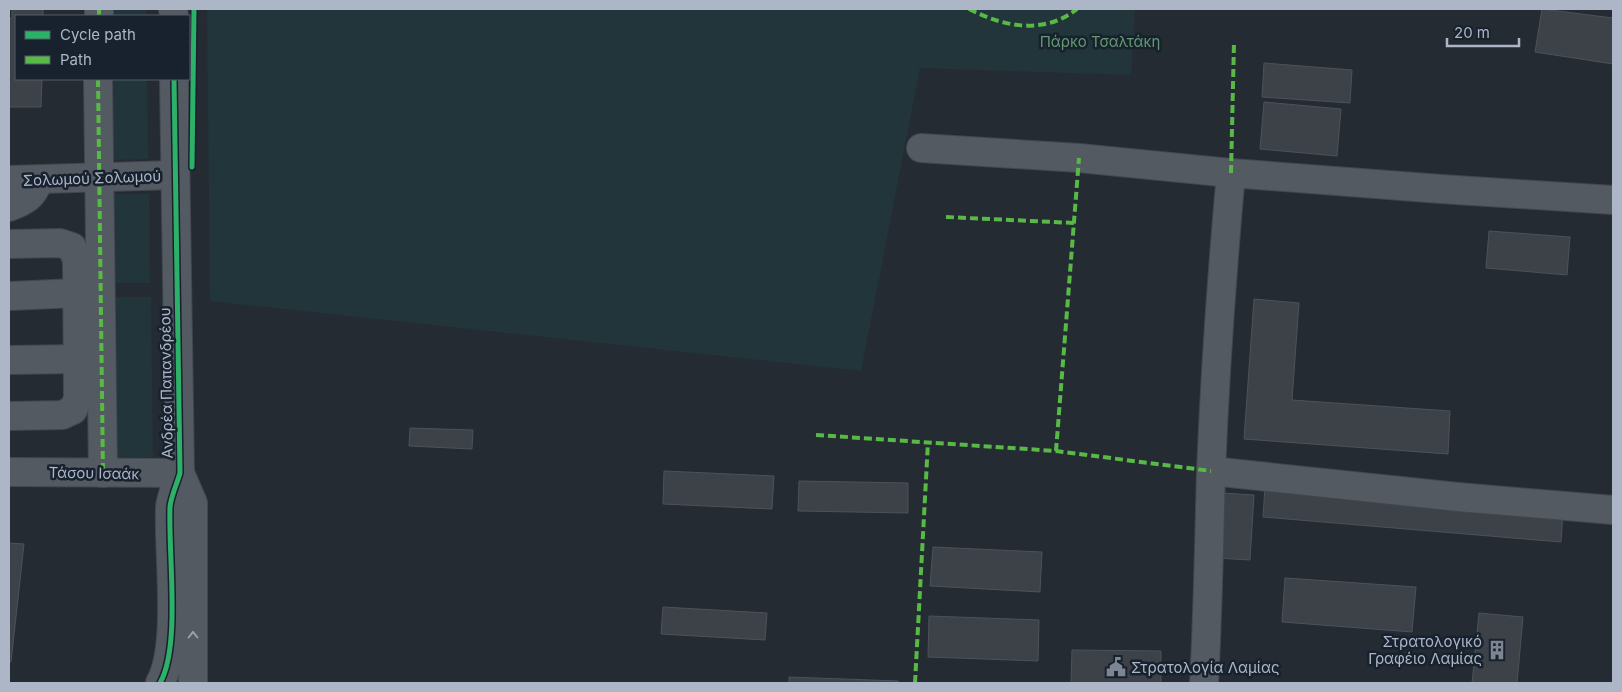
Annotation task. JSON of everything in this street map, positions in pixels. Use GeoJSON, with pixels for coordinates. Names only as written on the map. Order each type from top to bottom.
{"type":"FeatureCollection","features":[{"type":"Feature","properties":{"kind":"street"},"geometry":{"type":"LineString","coordinates":[[98,80],[102,473]]}},
{"type":"Feature","properties":{"kind":"street","name":"Ανδρέα Παπανδρέου"},"geometry":{"type":"LineString","coordinates":[[160,683],[166,672],[171,632],[170,504],[180,474],[174,80]]}},
{"type":"Feature","properties":{"kind":"street"},"geometry":{"type":"LineString","coordinates":[[922,148],[1079,158],[1231,173],[1613,200]]}},
{"type":"Feature","properties":{"kind":"street"},"geometry":{"type":"LineString","coordinates":[[1204,683],[1208,615],[1211,471],[1222,280],[1231,173]]}},
{"type":"Feature","properties":{"kind":"street","name":"Σολωμού Σολωμού"},"geometry":{"type":"LineString","coordinates":[[9,180],[175,175]]}},
{"type":"Feature","properties":{"kind":"street"},"geometry":{"type":"LineString","coordinates":[[9,207],[20,203],[35,192],[38,180]]}},
{"type":"Feature","properties":{"kind":"street"},"geometry":{"type":"LineString","coordinates":[[9,244],[60,243],[72,247],[77,260],[78,359],[78,399],[73,410],[62,415],[9,416]]}},
{"type":"Feature","properties":{"kind":"street"},"geometry":{"type":"LineString","coordinates":[[9,296],[77,293]]}},
{"type":"Feature","properties":{"kind":"street"},"geometry":{"type":"LineString","coordinates":[[9,360],[78,359]]}},
{"type":"Feature","properties":{"kind":"street"},"geometry":{"type":"LineString","coordinates":[[1211,471],[1468,498],[1613,510]]}},
{"type":"Feature","properties":{"kind":"street","name":"Τάσου Ισαάκ"},"geometry":{"type":"LineString","coordinates":[[9,472],[180,474]]}},
{"type":"Feature","properties":{"kind":"street","name":"Ανδρέα Παπανδρέου"},"geometry":{"type":"LineString","coordinates":[[180,474],[193,503],[193,683]]}},
{"type":"Feature","properties":{"kind":"green space"},"geometry":{"type":"Polygon","coordinates":[[[111,9],[146,9],[146,15],[111,15],[111,9]]]}},
{"type":"Feature","properties":{"kind":"green space","name":"Πάρκο Τσαλτάκη"},"geometry":{"type":"Polygon","coordinates":[[[207,9],[1135,9],[1131,75],[920,68],[861,371],[210,301],[207,9]]]}},
{"type":"Feature","properties":{"kind":"green space"},"geometry":{"type":"Polygon","coordinates":[[[112,80],[147,80],[148,159],[113,160],[112,80]]]}},
{"type":"Feature","properties":{"kind":"green space"},"geometry":{"type":"Polygon","coordinates":[[[113,194],[149,194],[150,283],[115,283],[113,194]]]}},
{"type":"Feature","properties":{"kind":"green space"},"geometry":{"type":"Polygon","coordinates":[[[115,297],[151,297],[153,457],[117,457],[115,297]]]}},
{"type":"Feature","properties":{"kind":"building"},"geometry":{"type":"Polygon","coordinates":[[[12,9],[43,9],[43,15],[15,15],[15,80],[42,80],[41,107],[9,107],[9,18],[12,18],[12,9]]]}},
{"type":"Feature","properties":{"kind":"building"},"geometry":{"type":"Polygon","coordinates":[[[1542,9],[1613,18],[1613,64],[1535,52],[1542,9]]]}},
{"type":"Feature","properties":{"kind":"building"},"geometry":{"type":"Polygon","coordinates":[[[1264,63],[1352,70],[1350,103],[1262,97],[1264,63]]]}},
{"type":"Feature","properties":{"kind":"building"},"geometry":{"type":"Polygon","coordinates":[[[1264,102],[1341,109],[1337,156],[1260,149],[1264,102]]]}},
{"type":"Feature","properties":{"kind":"building"},"geometry":{"type":"Polygon","coordinates":[[[1489,231],[1570,237],[1567,275],[1486,268],[1489,231]]]}},
{"type":"Feature","properties":{"kind":"building"},"geometry":{"type":"Polygon","coordinates":[[[1254,299],[1299,303],[1292,400],[1450,411],[1448,454],[1244,439],[1254,299]]]}},
{"type":"Feature","properties":{"kind":"building"},"geometry":{"type":"Polygon","coordinates":[[[410,428],[473,430],[472,449],[409,446],[410,428]]]}},
{"type":"Feature","properties":{"kind":"building"},"geometry":{"type":"Polygon","coordinates":[[[664,471],[774,476],[772,509],[663,504],[664,471]]]}},
{"type":"Feature","properties":{"kind":"building"},"geometry":{"type":"Polygon","coordinates":[[[799,481],[908,483],[908,513],[798,511],[799,481]]]}},
{"type":"Feature","properties":{"kind":"building"},"geometry":{"type":"Polygon","coordinates":[[[1265,486],[1563,512],[1561,542],[1263,517],[1265,486]]]}},
{"type":"Feature","properties":{"kind":"building"},"geometry":{"type":"Polygon","coordinates":[[[1222,493],[1254,495],[1250,560],[1217,558],[1222,493]]]}},
{"type":"Feature","properties":{"kind":"building"},"geometry":{"type":"Polygon","coordinates":[[[9,543],[24,544],[11,662],[9,662],[9,543]]]}},
{"type":"Feature","properties":{"kind":"building"},"geometry":{"type":"Polygon","coordinates":[[[933,547],[1042,552],[1040,592],[930,586],[933,547]]]}},
{"type":"Feature","properties":{"kind":"building"},"geometry":{"type":"Polygon","coordinates":[[[1285,578],[1416,587],[1412,632],[1282,622],[1285,578]]]}},
{"type":"Feature","properties":{"kind":"building"},"geometry":{"type":"Polygon","coordinates":[[[663,607],[767,613],[765,640],[661,634],[663,607]]]}},
{"type":"Feature","properties":{"kind":"building","name":"Στρατολογικό Γραφέιο Λαμίας"},"geometry":{"type":"Polygon","coordinates":[[[1479,613],[1523,617],[1517,683],[1472,683],[1479,613]]]}},
{"type":"Feature","properties":{"kind":"building"},"geometry":{"type":"Polygon","coordinates":[[[929,616],[1039,620],[1038,661],[928,657],[929,616]]]}},
{"type":"Feature","properties":{"kind":"building","name":"Στρατολογία Λαμίας"},"geometry":{"type":"Polygon","coordinates":[[[1072,650],[1161,651],[1161,683],[1071,683],[1072,650]]]}},
{"type":"Feature","properties":{"kind":"building"},"geometry":{"type":"Polygon","coordinates":[[[789,677],[898,681],[898,683],[789,683],[789,677]]]}},
{"type":"Feature","properties":{"kind":"marked path"},"geometry":{"type":"LineString","coordinates":[[99,9],[99,15]]}},
{"type":"Feature","properties":{"kind":"marked path"},"geometry":{"type":"LineString","coordinates":[[969,9],[996,20],[1024,26],[1051,22],[1077,9]]}},
{"type":"Feature","properties":{"kind":"marked path"},"geometry":{"type":"LineString","coordinates":[[1231,173],[1234,42]]}},
{"type":"Feature","properties":{"kind":"marked path"},"geometry":{"type":"LineString","coordinates":[[98,80],[103,473]]}},
{"type":"Feature","properties":{"kind":"marked path"},"geometry":{"type":"LineString","coordinates":[[1056,451],[1079,158]]}},
{"type":"Feature","properties":{"kind":"marked path"},"geometry":{"type":"LineString","coordinates":[[946,217],[1074,223]]}},
{"type":"Feature","properties":{"kind":"marked path"},"geometry":{"type":"LineString","coordinates":[[816,435],[1056,451],[1211,471]]}},
{"type":"Feature","properties":{"kind":"marked path"},"geometry":{"type":"LineString","coordinates":[[915,683],[928,442]]}},
{"type":"Feature","properties":{"kind":"cycle path"},"geometry":{"type":"LineString","coordinates":[[192,167],[194,9]]}},
{"type":"Feature","properties":{"kind":"cycle path"},"geometry":{"type":"LineString","coordinates":[[160,683],[166,667],[172,623],[170,507],[180,473],[174,80]]}},
{"type":"Feature","properties":{"kind":"place","name":"Στρατολογικό Γραφέιο Λαμίας"},"geometry":{"type":"Point","coordinates":[1497,650]}},
{"type":"Feature","properties":{"kind":"place","name":"Στρατολογία Λαμίας"},"geometry":{"type":"Point","coordinates":[1116,667]}}]}
